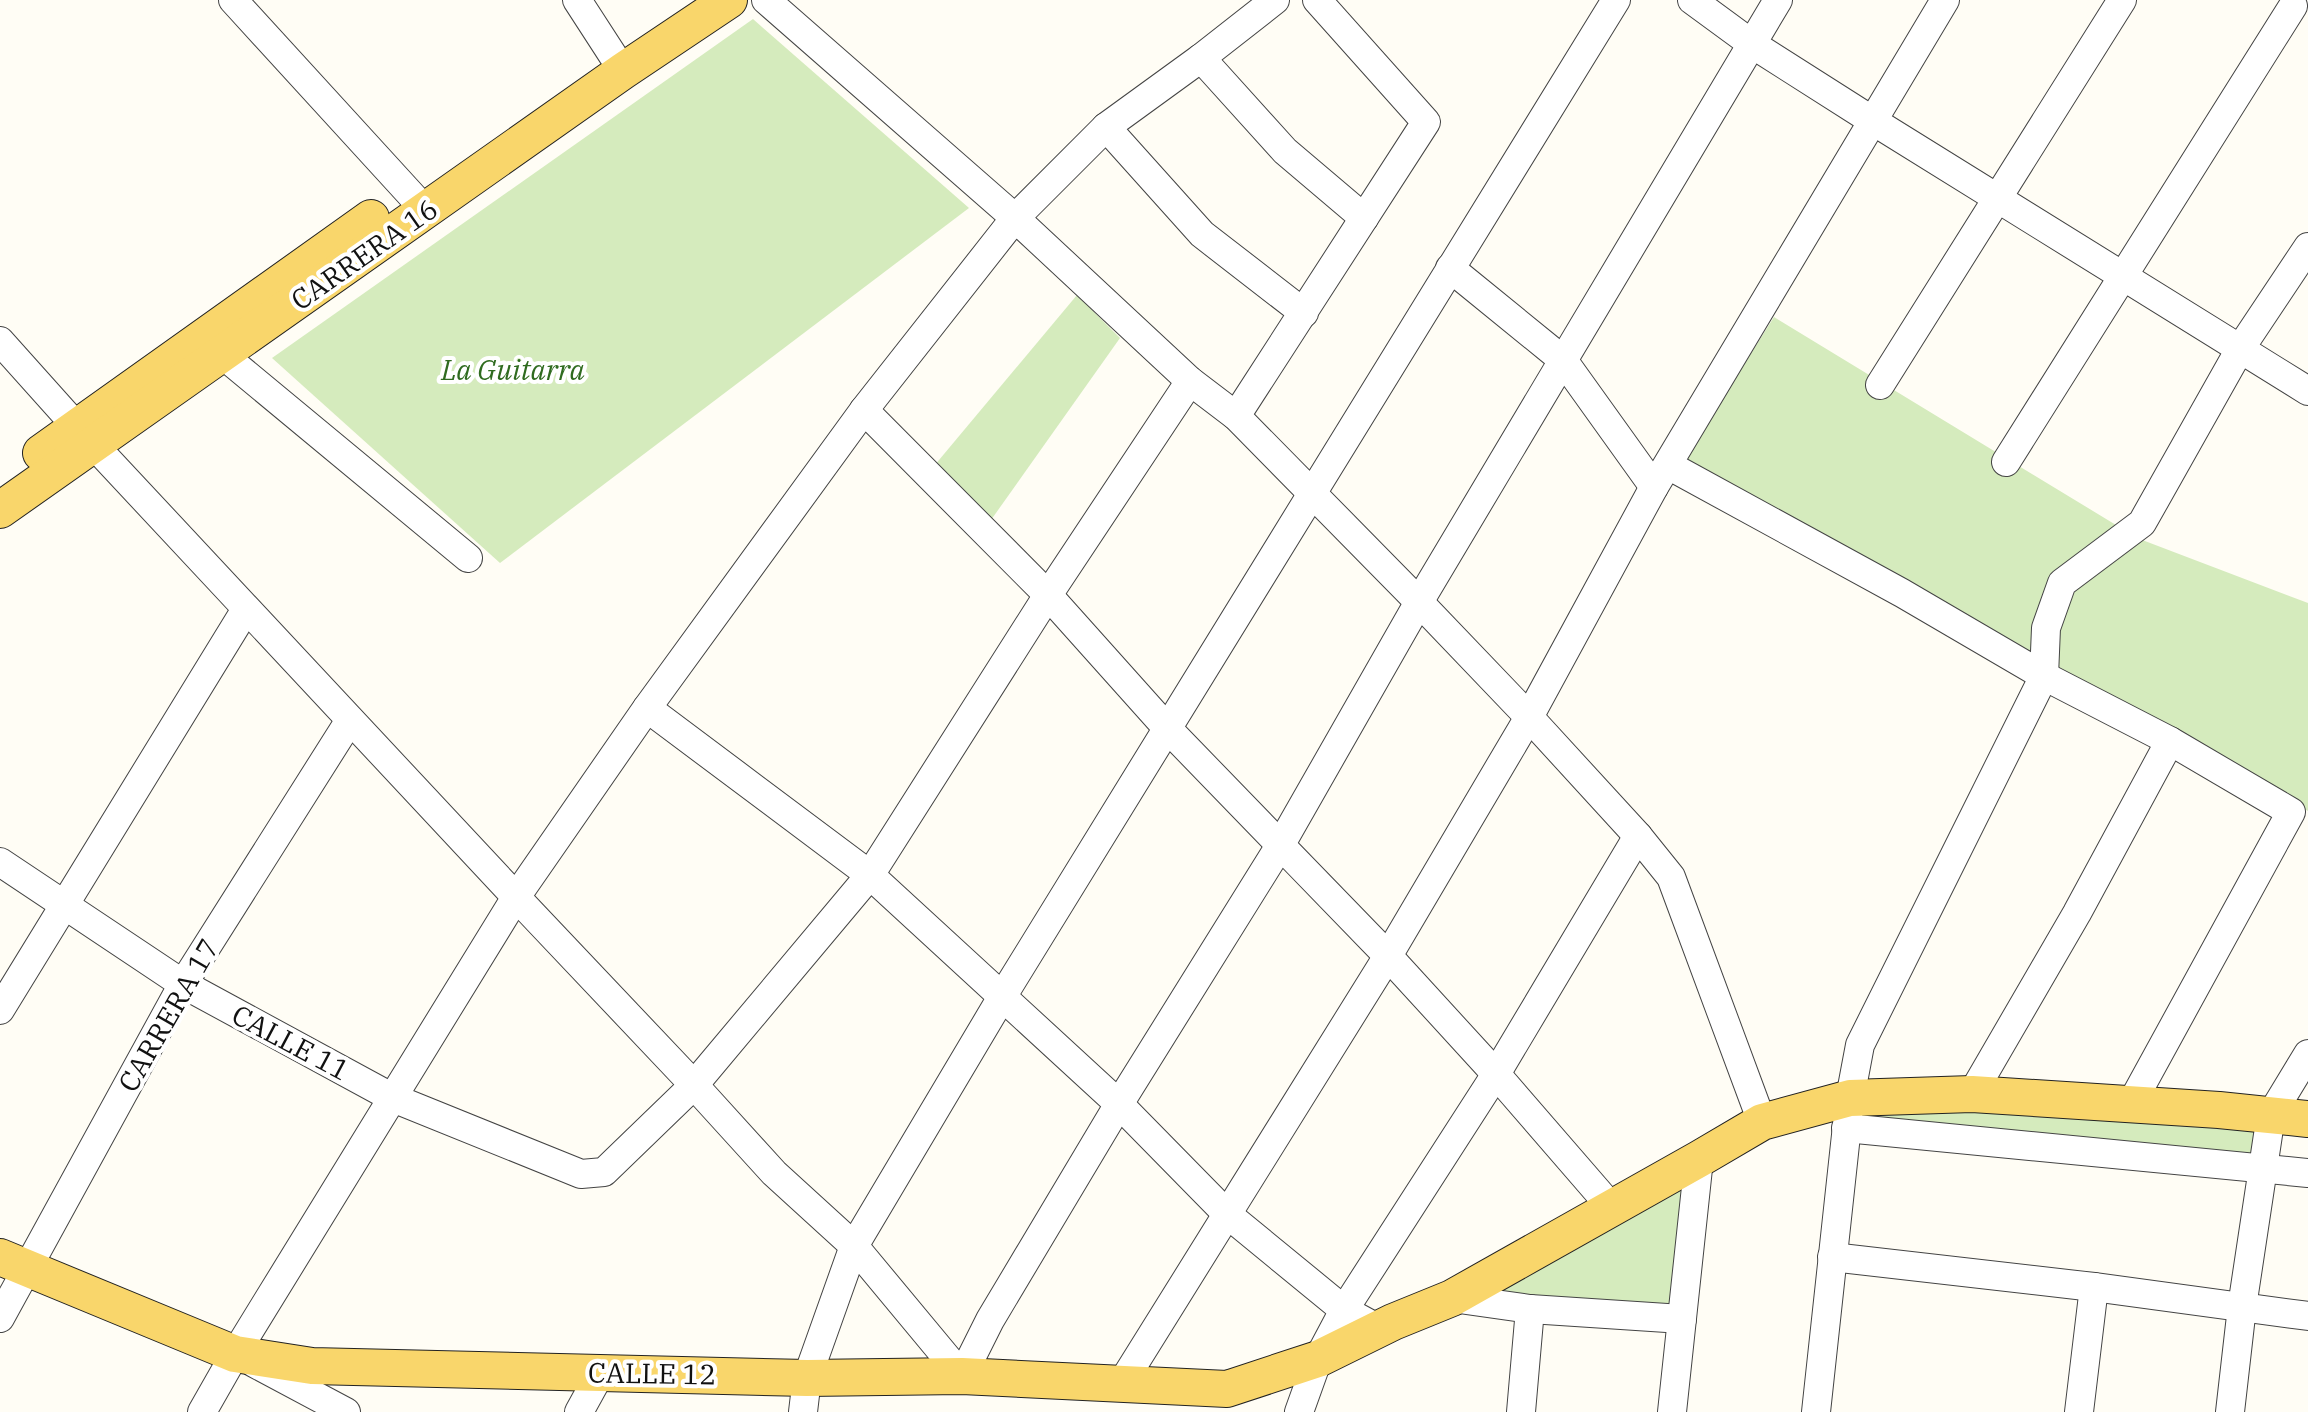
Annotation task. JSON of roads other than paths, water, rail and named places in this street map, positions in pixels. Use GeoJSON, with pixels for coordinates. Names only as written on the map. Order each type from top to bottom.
{"type":"FeatureCollection","features":[{"type":"Feature","properties":{"kind":"main road","name":"CARRERA 16"},"geometry":{"type":"LineString","coordinates":[[617,62],[684,0]]}},
{"type":"Feature","properties":{"kind":"main road","name":"CARRERA 16"},"geometry":{"type":"LineString","coordinates":[[0,510],[86,436],[417,201],[617,62],[729,0]]}},
{"type":"Feature","properties":{"kind":"main road","name":"CARRERA 16"},"geometry":{"type":"LineString","coordinates":[[0,481],[86,436],[223,355],[417,201]]}},
{"type":"Feature","properties":{"kind":"main road","name":"CALLE 12"},"geometry":{"type":"LineString","coordinates":[[13,1262],[235,1354],[312,1366],[601,1372],[805,1395],[962,1376],[1227,1389],[1318,1359],[1452,1298],[1762,1122],[1848,1113],[1972,1094],[2308,1119]]}},
{"type":"Feature","properties":{"kind":"street"},"geometry":{"type":"LineString","coordinates":[[233,0],[417,201]]}},
{"type":"Feature","properties":{"kind":"street"},"geometry":{"type":"LineString","coordinates":[[577,0],[617,62]]}},
{"type":"Feature","properties":{"kind":"street"},"geometry":{"type":"LineString","coordinates":[[766,0],[1015,218],[1190,381],[1236,416],[1419,602],[1638,836],[1671,877],[1762,1122]]}},
{"type":"Feature","properties":{"kind":"street"},"geometry":{"type":"LineString","coordinates":[[202,1412],[516,897],[647,708],[864,410],[1015,218],[1106,127],[1275,0]]}},
{"type":"Feature","properties":{"kind":"street"},"geometry":{"type":"LineString","coordinates":[[1236,416],[1426,122],[1317,0]]}},
{"type":"Feature","properties":{"kind":"street"},"geometry":{"type":"LineString","coordinates":[[805,1395],[854,1246],[1002,997],[1616,0]]}},
{"type":"Feature","properties":{"kind":"street"},"geometry":{"type":"LineString","coordinates":[[1692,0],[1752,44],[1873,121],[2308,391]]}},
{"type":"Feature","properties":{"kind":"street"},"geometry":{"type":"LineString","coordinates":[[0,341],[246,609],[774,1173],[854,1246],[962,1376],[990,1320],[1119,1104],[1281,844],[1419,602],[1778,0]]}},
{"type":"Feature","properties":{"kind":"street"},"geometry":{"type":"LineString","coordinates":[[1122,1383],[1388,956],[1529,717],[1661,476],[1945,0]]}},
{"type":"Feature","properties":{"kind":"street"},"geometry":{"type":"LineString","coordinates":[[1880,385],[2122,0]]}},
{"type":"Feature","properties":{"kind":"street"},"geometry":{"type":"LineString","coordinates":[[2006,462],[2294,7]]}},
{"type":"Feature","properties":{"kind":"street"},"geometry":{"type":"LineString","coordinates":[[1201,58],[1285,151],[1364,218]]}},
{"type":"Feature","properties":{"kind":"street"},"geometry":{"type":"LineString","coordinates":[[1106,127],[1202,234],[1304,313]]}},
{"type":"Feature","properties":{"kind":"street"},"geometry":{"type":"LineString","coordinates":[[1824,1412],[1816,1412],[1848,1113],[1860,1045],[2044,676],[2046,628],[2062,583],[2142,523],[2240,349],[2308,247]]}},
{"type":"Feature","properties":{"kind":"street"},"geometry":{"type":"LineString","coordinates":[[1450,268],[1563,360],[1661,476],[1902,593],[2044,676],[2170,741],[2291,812],[2130,1106]]}},
{"type":"Feature","properties":{"kind":"street"},"geometry":{"type":"LineString","coordinates":[[223,355],[468,558]]}},
{"type":"Feature","properties":{"kind":"street"},"geometry":{"type":"LineString","coordinates":[[694,1085],[870,875],[1048,595],[1190,381]]}},
{"type":"Feature","properties":{"kind":"street"},"geometry":{"type":"LineString","coordinates":[[864,410],[1048,595],[1167,728],[1388,956],[1612,1208]]}},
{"type":"Feature","properties":{"kind":"street"},"geometry":{"type":"LineString","coordinates":[[0,1010],[246,609]]}},
{"type":"Feature","properties":{"kind":"street"},"geometry":{"type":"LineString","coordinates":[[647,708],[870,875],[1119,1104],[1227,1214],[1344,1310],[1379,1329]]}},
{"type":"Feature","properties":{"kind":"street","name":"CARRERA 17"},"geometry":{"type":"LineString","coordinates":[[0,1318],[13,1262],[183,984],[350,720]]}},
{"type":"Feature","properties":{"kind":"street"},"geometry":{"type":"LineString","coordinates":[[1972,1094],[2077,913],[2170,741]]}},
{"type":"Feature","properties":{"kind":"street"},"geometry":{"type":"LineString","coordinates":[[1299,1412],[1318,1359],[1344,1310],[1496,1074],[1638,836]]}},
{"type":"Feature","properties":{"kind":"street","name":"CALLE 11"},"geometry":{"type":"LineString","coordinates":[[0,862],[183,984],[393,1098],[581,1174],[604,1172],[694,1085]]}},
{"type":"Feature","properties":{"kind":"street"},"geometry":{"type":"LineString","coordinates":[[2230,1412],[2242,1307],[2271,1115],[2308,1054]]}},
{"type":"Feature","properties":{"kind":"street"},"geometry":{"type":"LineString","coordinates":[[1848,1113],[2308,1173]]}},
{"type":"Feature","properties":{"kind":"street"},"geometry":{"type":"LineString","coordinates":[[1672,1412],[1699,1159]]}},
{"type":"Feature","properties":{"kind":"street"},"geometry":{"type":"LineString","coordinates":[[1832,1257],[2094,1287],[2308,1316]]}},
{"type":"Feature","properties":{"kind":"street"},"geometry":{"type":"LineString","coordinates":[[2079,1412],[2094,1287]]}},
{"type":"Feature","properties":{"kind":"street"},"geometry":{"type":"LineString","coordinates":[[1452,1298],[1530,1309],[1682,1319]]}},
{"type":"Feature","properties":{"kind":"street"},"geometry":{"type":"LineString","coordinates":[[1521,1412],[1530,1309]]}},
{"type":"Feature","properties":{"kind":"street"},"geometry":{"type":"LineString","coordinates":[[235,1354],[346,1412]]}},
{"type":"Feature","properties":{"kind":"street"},"geometry":{"type":"LineString","coordinates":[[579,1412],[601,1372]]}},
{"type":"Feature","properties":{"kind":"park label","name":"La Guitarra"},"geometry":{"type":"Point","coordinates":[513,369]}}]}
